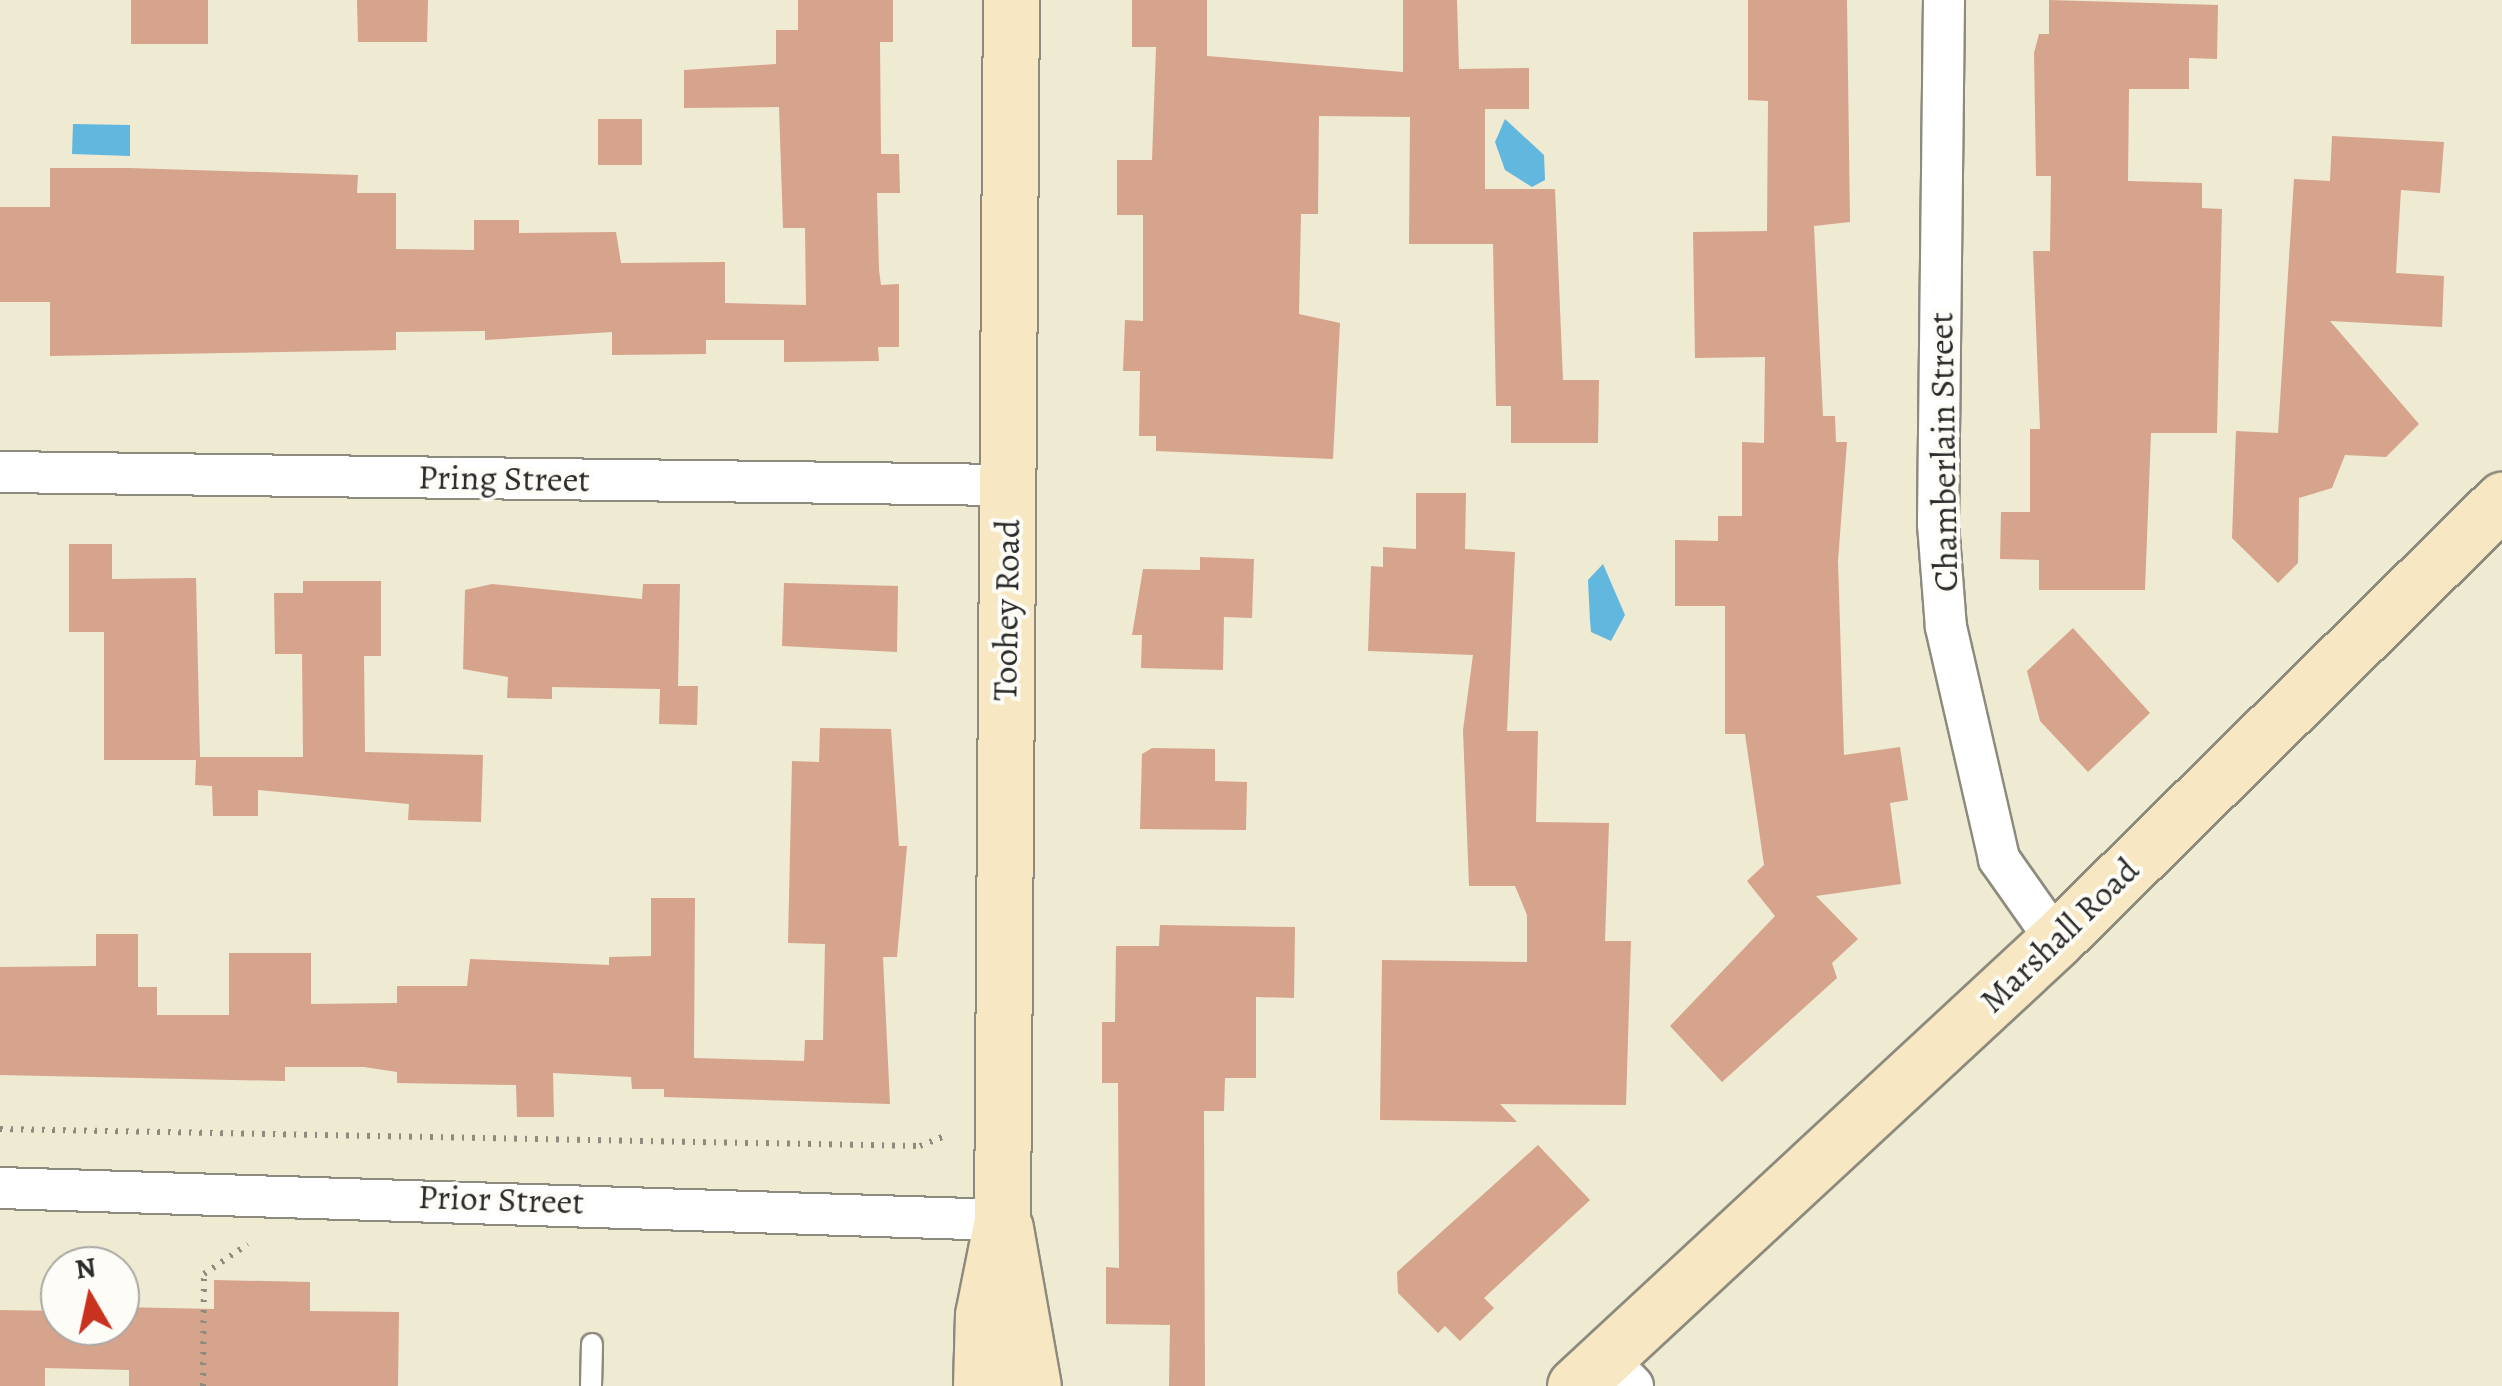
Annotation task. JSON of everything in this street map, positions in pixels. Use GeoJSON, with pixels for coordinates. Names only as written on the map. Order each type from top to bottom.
{"type":"FeatureCollection","features":[{"type":"Feature","properties":{"kind":"main road","name":"Toohey Road"},"geometry":{"type":"LineString","coordinates":[[1010,0],[1002,1220],[1033,1386]]}},
{"type":"Feature","properties":{"kind":"main road","name":"Marshall Road"},"geometry":{"type":"LineString","coordinates":[[1601,1380],[2056,940],[2502,500]]}},
{"type":"Feature","properties":{"kind":"main road","name":"Toohey Road"},"geometry":{"type":"LineString","coordinates":[[981,1386],[982,1315],[1002,1220]]}},
{"type":"Feature","properties":{"kind":"street","name":"Chamberlain Street"},"geometry":{"type":"LineString","coordinates":[[1944,0],[1938,524],[1946,627],[2000,858],[2056,940]]}},
{"type":"Feature","properties":{"kind":"street","name":"Pring Street"},"geometry":{"type":"LineString","coordinates":[[0,472],[1008,485]]}},
{"type":"Feature","properties":{"kind":"street","name":"Prior Street"},"geometry":{"type":"LineString","coordinates":[[0,1188],[1002,1220]]}},
{"type":"Feature","properties":{"kind":"lane"},"geometry":{"type":"LineString","coordinates":[[591,1386],[592,1344]]}},
{"type":"Feature","properties":{"kind":"path"},"geometry":{"type":"LineString","coordinates":[[0,1130],[920,1146],[945,1136]]}},
{"type":"Feature","properties":{"kind":"path"},"geometry":{"type":"LineString","coordinates":[[203,1386],[204,1274],[248,1244]]}},
{"type":"Feature","properties":{"kind":"water"},"geometry":{"type":"Polygon","coordinates":[[[1505,119],[1544,155],[1545,180],[1532,187],[1505,170],[1495,142],[1505,119]]]}},
{"type":"Feature","properties":{"kind":"water"},"geometry":{"type":"Polygon","coordinates":[[[73,124],[130,125],[130,156],[72,154],[73,124]]]}},
{"type":"Feature","properties":{"kind":"water"},"geometry":{"type":"Polygon","coordinates":[[[1603,564],[1625,615],[1611,641],[1591,632],[1588,580],[1603,564]]]}},
{"type":"Feature","properties":{"kind":"building"},"geometry":{"type":"Polygon","coordinates":[[[131,0],[208,0],[208,44],[131,44],[131,0]]]}},
{"type":"Feature","properties":{"kind":"building"},"geometry":{"type":"Polygon","coordinates":[[[357,0],[428,0],[427,42],[358,42],[357,0]]]}},
{"type":"Feature","properties":{"kind":"building"},"geometry":{"type":"Polygon","coordinates":[[[798,0],[893,0],[893,42],[880,42],[881,154],[899,154],[900,193],[877,193],[881,285],[899,284],[899,347],[878,347],[879,361],[784,362],[784,340],[706,340],[706,354],[612,355],[612,332],[485,340],[485,331],[396,332],[396,350],[50,356],[50,302],[0,302],[0,207],[50,207],[50,168],[129,168],[358,175],[357,193],[396,193],[396,249],[474,250],[474,220],[519,220],[519,233],[616,232],[621,263],[725,262],[725,303],[806,305],[805,228],[783,228],[779,107],[684,108],[684,70],[776,64],[776,30],[798,30],[798,0]]]}},
{"type":"Feature","properties":{"kind":"building"},"geometry":{"type":"Polygon","coordinates":[[[1132,0],[1207,0],[1207,56],[1403,72],[1403,0],[1457,0],[1459,69],[1529,68],[1529,109],[1485,109],[1485,189],[1555,189],[1563,380],[1599,380],[1598,443],[1511,443],[1511,406],[1496,406],[1493,244],[1409,244],[1410,117],[1319,116],[1318,214],[1301,214],[1299,314],[1340,323],[1333,459],[1156,451],[1156,436],[1139,436],[1140,371],[1123,371],[1125,320],[1143,321],[1143,215],[1117,215],[1117,160],[1152,160],[1156,47],[1132,47],[1132,0]]]}},
{"type":"Feature","properties":{"kind":"building"},"geometry":{"type":"Polygon","coordinates":[[[1748,0],[1847,0],[1850,222],[1814,226],[1823,416],[1835,416],[1836,442],[1847,442],[1838,561],[1844,755],[1900,747],[1908,800],[1890,803],[1901,884],[1816,896],[1858,939],[1832,963],[1837,978],[1722,1082],[1670,1026],[1775,916],[1747,881],[1764,865],[1745,734],[1725,734],[1725,606],[1675,606],[1675,540],[1718,541],[1718,516],[1742,516],[1742,442],[1764,443],[1765,357],[1695,358],[1693,232],[1767,231],[1768,101],[1748,100],[1748,0]]]}},
{"type":"Feature","properties":{"kind":"building"},"geometry":{"type":"Polygon","coordinates":[[[2049,0],[2218,5],[2217,59],[2189,58],[2189,89],[2129,89],[2128,181],[2202,183],[2202,208],[2222,209],[2217,433],[2151,433],[2145,590],[2039,590],[2039,560],[2000,559],[2001,512],[2030,512],[2030,429],[2040,429],[2033,251],[2050,251],[2051,176],[2036,176],[2034,53],[2039,34],[2049,34],[2049,0]]]}},
{"type":"Feature","properties":{"kind":"building"},"geometry":{"type":"Polygon","coordinates":[[[598,119],[642,119],[642,165],[598,165],[598,119]]]}},
{"type":"Feature","properties":{"kind":"building"},"geometry":{"type":"Polygon","coordinates":[[[2332,136],[2444,142],[2440,193],[2401,190],[2396,273],[2444,276],[2442,327],[2330,321],[2419,424],[2386,457],[2345,455],[2332,488],[2299,498],[2298,563],[2278,583],[2232,538],[2236,431],[2278,433],[2294,179],[2330,181],[2332,136]]]}},
{"type":"Feature","properties":{"kind":"building"},"geometry":{"type":"Polygon","coordinates":[[[1416,493],[1466,493],[1465,549],[1515,552],[1507,731],[1538,731],[1536,822],[1609,823],[1605,941],[1631,941],[1626,1105],[1500,1104],[1517,1122],[1380,1120],[1382,960],[1527,962],[1527,915],[1515,886],[1469,886],[1463,730],[1473,655],[1368,651],[1371,566],[1383,567],[1383,547],[1416,549],[1416,493]]]}},
{"type":"Feature","properties":{"kind":"building"},"geometry":{"type":"Polygon","coordinates":[[[69,544],[112,544],[112,579],[196,578],[200,757],[303,757],[302,654],[275,654],[274,593],[303,593],[303,581],[381,581],[381,656],[364,656],[365,752],[483,755],[481,822],[408,820],[409,804],[258,790],[258,816],[213,816],[212,786],[195,785],[196,760],[104,760],[104,632],[69,632],[69,544]]]}},
{"type":"Feature","properties":{"kind":"building"},"geometry":{"type":"Polygon","coordinates":[[[1200,557],[1254,559],[1252,618],[1224,617],[1223,670],[1141,668],[1142,635],[1132,635],[1143,569],[1200,570],[1200,557]]]}},
{"type":"Feature","properties":{"kind":"building"},"geometry":{"type":"Polygon","coordinates":[[[784,583],[898,586],[897,652],[782,646],[784,583]]]}},
{"type":"Feature","properties":{"kind":"building"},"geometry":{"type":"Polygon","coordinates":[[[492,584],[642,599],[643,584],[680,584],[678,686],[698,686],[697,725],[659,724],[660,689],[552,687],[552,699],[507,698],[508,677],[463,669],[465,590],[492,584]]]}},
{"type":"Feature","properties":{"kind":"building"},"geometry":{"type":"Polygon","coordinates":[[[2073,628],[2150,713],[2088,772],[2040,721],[2027,671],[2073,628]]]}},
{"type":"Feature","properties":{"kind":"building"},"geometry":{"type":"Polygon","coordinates":[[[820,728],[891,729],[899,846],[907,846],[897,957],[883,957],[890,1104],[664,1097],[664,1089],[632,1089],[631,1077],[553,1073],[554,1117],[517,1117],[516,1085],[397,1083],[397,1072],[364,1067],[285,1067],[285,1081],[0,1075],[0,967],[96,966],[96,934],[138,934],[138,987],[157,987],[157,1015],[229,1015],[229,953],[311,953],[311,1004],[397,1003],[397,986],[467,986],[470,959],[609,965],[609,957],[651,956],[651,898],[695,898],[694,1058],[804,1061],[805,1040],[823,1040],[825,944],[788,943],[792,761],[819,762],[820,728]]]}},
{"type":"Feature","properties":{"kind":"building"},"geometry":{"type":"Polygon","coordinates":[[[1152,748],[1215,749],[1215,781],[1247,782],[1246,830],[1140,829],[1142,754],[1152,748]]]}},
{"type":"Feature","properties":{"kind":"building"},"geometry":{"type":"Polygon","coordinates":[[[1160,925],[1295,927],[1294,998],[1256,997],[1256,1078],[1225,1078],[1224,1111],[1204,1111],[1205,1386],[1169,1386],[1170,1325],[1106,1324],[1106,1267],[1119,1268],[1118,1083],[1102,1083],[1102,1022],[1115,1022],[1116,946],[1159,946],[1160,925]]]}},
{"type":"Feature","properties":{"kind":"building"},"geometry":{"type":"Polygon","coordinates":[[[1538,1145],[1590,1200],[1484,1298],[1494,1308],[1460,1341],[1445,1326],[1438,1333],[1398,1293],[1397,1272],[1538,1145]]]}},
{"type":"Feature","properties":{"kind":"building"},"geometry":{"type":"Polygon","coordinates":[[[214,1280],[310,1282],[310,1311],[399,1312],[398,1386],[129,1386],[129,1370],[45,1368],[45,1386],[0,1386],[0,1310],[40,1311],[40,1346],[140,1346],[140,1307],[214,1309],[214,1280]]]}}]}
